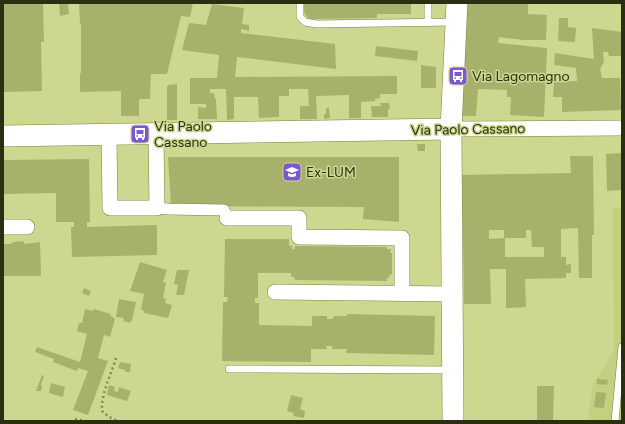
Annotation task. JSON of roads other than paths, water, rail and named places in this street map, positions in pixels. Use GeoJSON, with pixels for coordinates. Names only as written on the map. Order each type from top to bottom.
{"type":"FeatureCollection","features":[{"type":"Feature","properties":{"kind":"main road"},"geometry":{"type":"LineString","coordinates":[[453,421],[451,129],[456,12]]}},
{"type":"Feature","properties":{"kind":"main road","name":"Via Paolo Cassano"},"geometry":{"type":"LineString","coordinates":[[3,136],[451,129]]}},
{"type":"Feature","properties":{"kind":"street","name":"Via Paolo Cassano"},"geometry":{"type":"LineString","coordinates":[[451,129],[622,128]]}},
{"type":"Feature","properties":{"kind":"street"},"geometry":{"type":"LineString","coordinates":[[156,133],[157,208]]}},
{"type":"Feature","properties":{"kind":"street"},"geometry":{"type":"LineString","coordinates":[[109,134],[110,208],[224,210],[227,218],[299,218],[299,237],[402,238],[402,293]]}},
{"type":"Feature","properties":{"kind":"street"},"geometry":{"type":"LineString","coordinates":[[3,227],[27,227]]}},
{"type":"Feature","properties":{"kind":"street"},"geometry":{"type":"LineString","coordinates":[[275,292],[453,294]]}},
{"type":"Feature","properties":{"kind":"lane"},"geometry":{"type":"LineString","coordinates":[[300,3],[300,17],[305,22],[316,24],[428,23],[456,12]]}},
{"type":"Feature","properties":{"kind":"lane"},"geometry":{"type":"LineString","coordinates":[[428,3],[428,23]]}},
{"type":"Feature","properties":{"kind":"lane"},"geometry":{"type":"LineString","coordinates":[[615,421],[622,347]]}},
{"type":"Feature","properties":{"kind":"lane"},"geometry":{"type":"LineString","coordinates":[[229,369],[453,370]]}},
{"type":"Feature","properties":{"kind":"place","name":"Via Lagomagno"},"geometry":{"type":"Point","coordinates":[458,76]}},
{"type":"Feature","properties":{"kind":"place","name":"Via Paolo Cassano"},"geometry":{"type":"Point","coordinates":[140,134]}},
{"type":"Feature","properties":{"kind":"place","name":"Ex-LUM"},"geometry":{"type":"Point","coordinates":[292,172]}}]}
